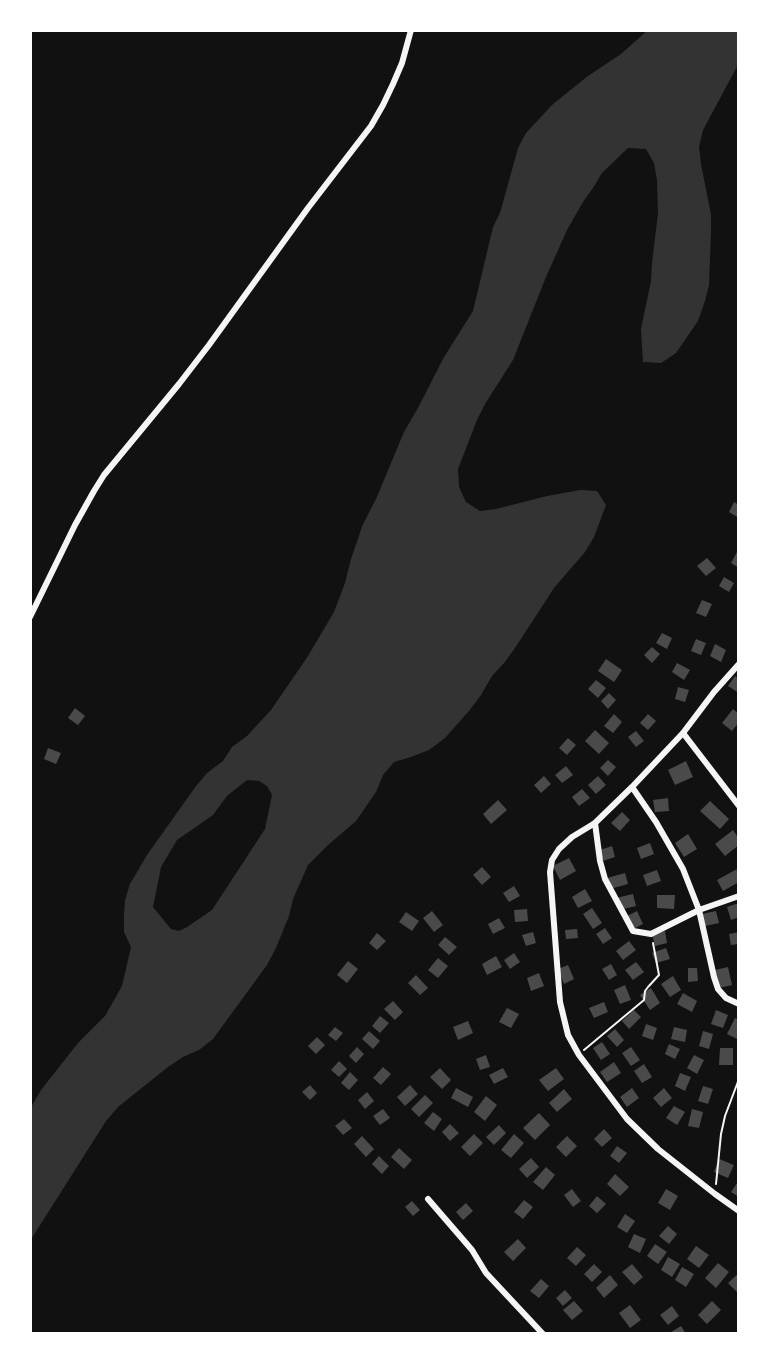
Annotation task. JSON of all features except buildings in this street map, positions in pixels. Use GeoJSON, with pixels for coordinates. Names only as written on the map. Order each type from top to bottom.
{"type":"FeatureCollection","features":[{"type":"Feature","properties":{"kind":"street"},"geometry":{"type":"LineString","coordinates":[[30,617],[75,525],[104,476],[203,353],[308,208],[371,126],[402,63],[411,30]]}},
{"type":"Feature","properties":{"kind":"street"},"geometry":{"type":"LineString","coordinates":[[739,664],[683,733],[632,787],[595,823],[572,837],[559,849],[552,860],[550,872],[560,1002],[568,1035],[579,1055],[627,1119],[658,1149],[739,1211]]}},
{"type":"Feature","properties":{"kind":"street"},"geometry":{"type":"LineString","coordinates":[[683,733],[739,806]]}},
{"type":"Feature","properties":{"kind":"street"},"geometry":{"type":"LineString","coordinates":[[632,787],[679,861],[699,910],[718,989],[726,998],[739,1004]]}},
{"type":"Feature","properties":{"kind":"street"},"geometry":{"type":"LineString","coordinates":[[595,823],[604,879],[633,931],[651,934],[699,910],[739,896]]}},
{"type":"Feature","properties":{"kind":"street"},"geometry":{"type":"LineString","coordinates":[[428,1199],[471,1250],[486,1274],[543,1334]]}},
{"type":"Feature","properties":{"kind":"path"},"geometry":{"type":"LineString","coordinates":[[579,1055],[640,1004],[644,1000],[645,991],[658,977],[651,934]]}},
{"type":"Feature","properties":{"kind":"path"},"geometry":{"type":"LineString","coordinates":[[715,1194],[721,1134],[739,1079]]}},
{"type":"Feature","properties":{"kind":"shaded area"},"geometry":{"type":"Polygon","coordinates":[[[648,30],[739,30],[739,63],[703,130],[699,147],[711,215],[711,233],[709,285],[698,321],[676,353],[661,363],[643,362],[641,329],[651,281],[658,213],[657,180],[654,163],[646,149],[628,148],[602,173],[567,230],[513,360],[485,404],[458,469],[459,487],[466,502],[480,511],[580,490],[597,491],[606,505],[594,537],[585,552],[554,588],[515,648],[492,676],[469,711],[445,738],[429,750],[394,762],[383,775],[376,792],[356,821],[308,865],[276,948],[267,965],[213,1039],[199,1050],[168,1067],[118,1107],[106,1121],[30,1241],[30,1109],[41,1090],[78,1043],[105,1016],[122,986],[131,947],[124,932],[125,900],[130,884],[147,855],[196,786],[271,710],[308,656],[334,612],[363,524],[404,432],[444,357],[473,311],[493,227],[500,213],[518,148],[526,133],[552,105],[588,76],[621,54],[648,30]],[[247,780],[227,796],[213,815],[177,840],[161,867],[153,907],[171,929],[179,931],[212,910],[265,829],[272,795],[267,786],[259,781],[247,780]]]}}]}
